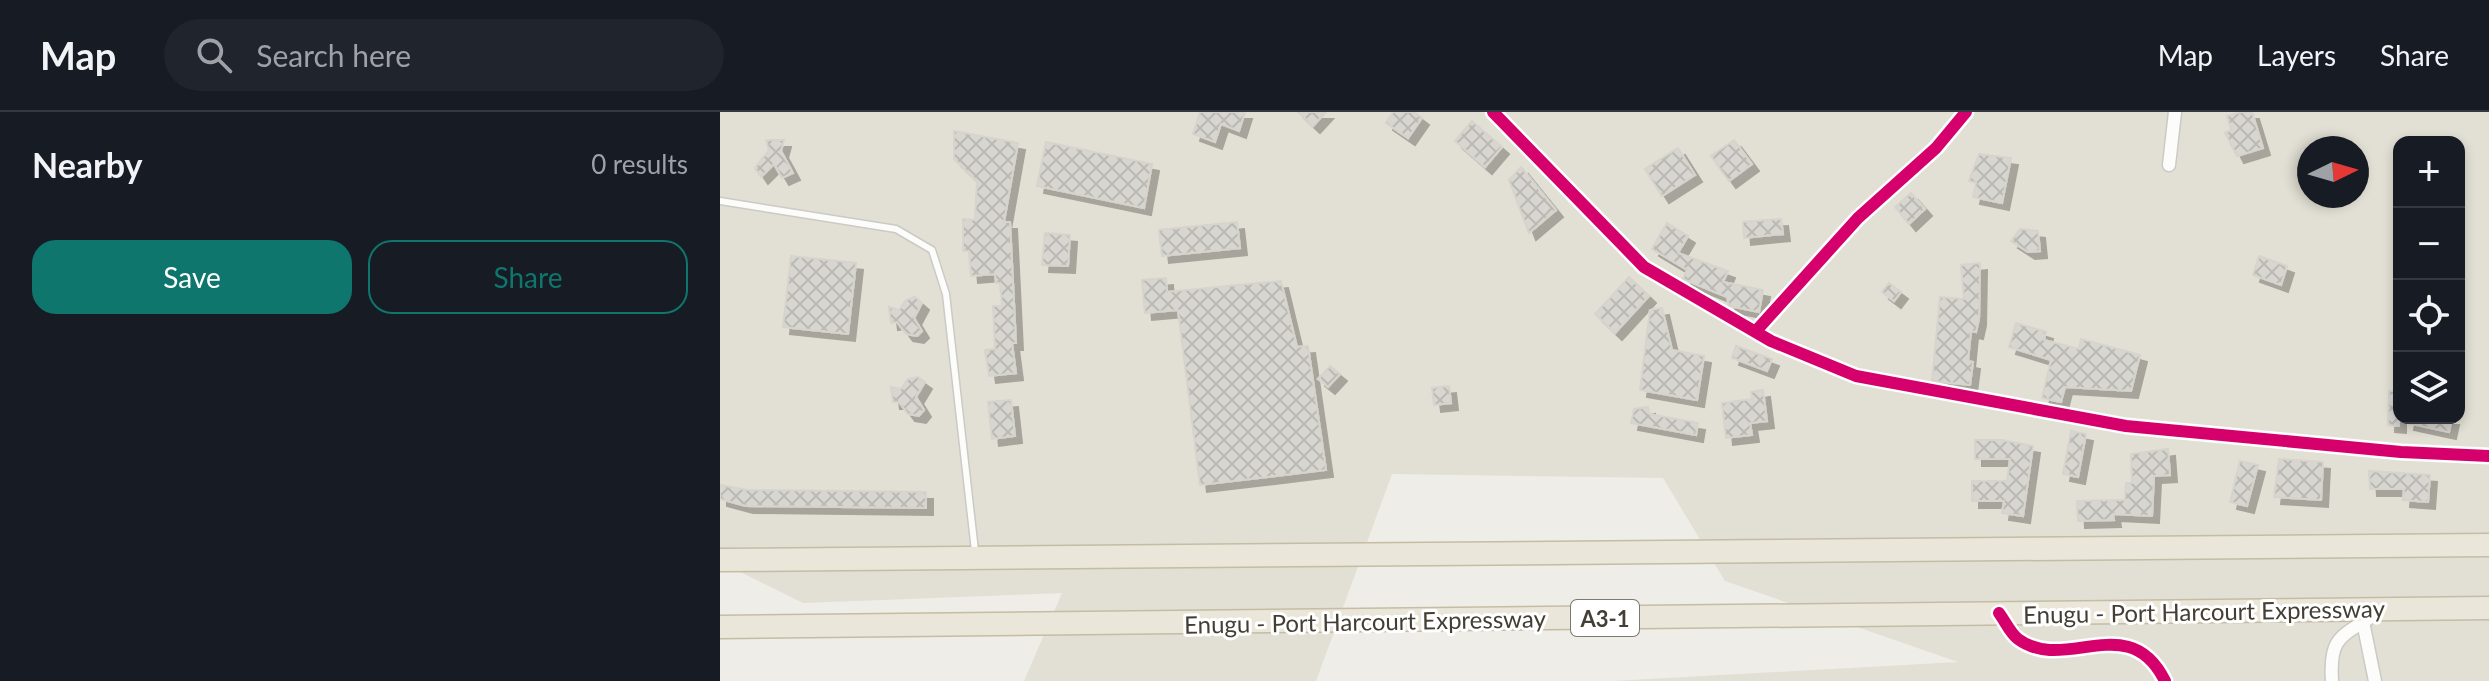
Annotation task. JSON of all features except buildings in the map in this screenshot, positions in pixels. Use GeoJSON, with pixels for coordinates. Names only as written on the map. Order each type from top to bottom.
{"type":"FeatureCollection","features":[{"type":"Feature","properties":{"kind":"highway"},"geometry":{"type":"LineString","coordinates":[[720,560],[2489,545]]}},
{"type":"Feature","properties":{"kind":"highway","name":"Enugu - Port Harcourt Expressway"},"geometry":{"type":"LineString","coordinates":[[720,627],[2489,608]]}},
{"type":"Feature","properties":{"kind":"street"},"geometry":{"type":"LineString","coordinates":[[1493,112],[1644,267],[1771,341],[1856,376],[2126,426],[2401,452],[2489,456]]}},
{"type":"Feature","properties":{"kind":"street"},"geometry":{"type":"LineString","coordinates":[[1756,331],[1858,218],[1936,148],[1966,112]]}},
{"type":"Feature","properties":{"kind":"street"},"geometry":{"type":"LineString","coordinates":[[2169,165],[2175,112]]}},
{"type":"Feature","properties":{"kind":"street"},"geometry":{"type":"LineString","coordinates":[[2332,681],[2330,652],[2338,640],[2383,609]]}},
{"type":"Feature","properties":{"kind":"street"},"geometry":{"type":"LineString","coordinates":[[1999,613],[2017,638],[2029,644],[2057,648],[2124,645],[2142,650],[2156,663],[2165,681]]}},
{"type":"Feature","properties":{"kind":"street"},"geometry":{"type":"LineString","coordinates":[[2363,622],[2375,681]]}},
{"type":"Feature","properties":{"kind":"lane"},"geometry":{"type":"LineString","coordinates":[[720,201],[896,229],[932,250],[946,294],[976,559]]}},
{"type":"Feature","properties":{"kind":"shaded area"},"geometry":{"type":"Polygon","coordinates":[[[720,112],[2489,112],[2489,681],[1613,681],[1958,662],[1725,581],[1663,478],[1392,474],[1316,681],[1024,681],[1062,593],[803,603],[720,562],[720,112]]]}},
{"type":"Feature","properties":{"kind":"cycle path"},"geometry":{"type":"LineString","coordinates":[[1493,112],[1644,267],[1771,341],[1856,376],[2126,426],[2401,452],[2489,456]]}},
{"type":"Feature","properties":{"kind":"cycle path"},"geometry":{"type":"LineString","coordinates":[[1756,331],[1858,218],[1936,148],[1966,112]]}},
{"type":"Feature","properties":{"kind":"cycle path"},"geometry":{"type":"LineString","coordinates":[[1999,613],[2018,639],[2036,648],[2056,650],[2115,645],[2133,649],[2150,660],[2165,681]]}}]}
